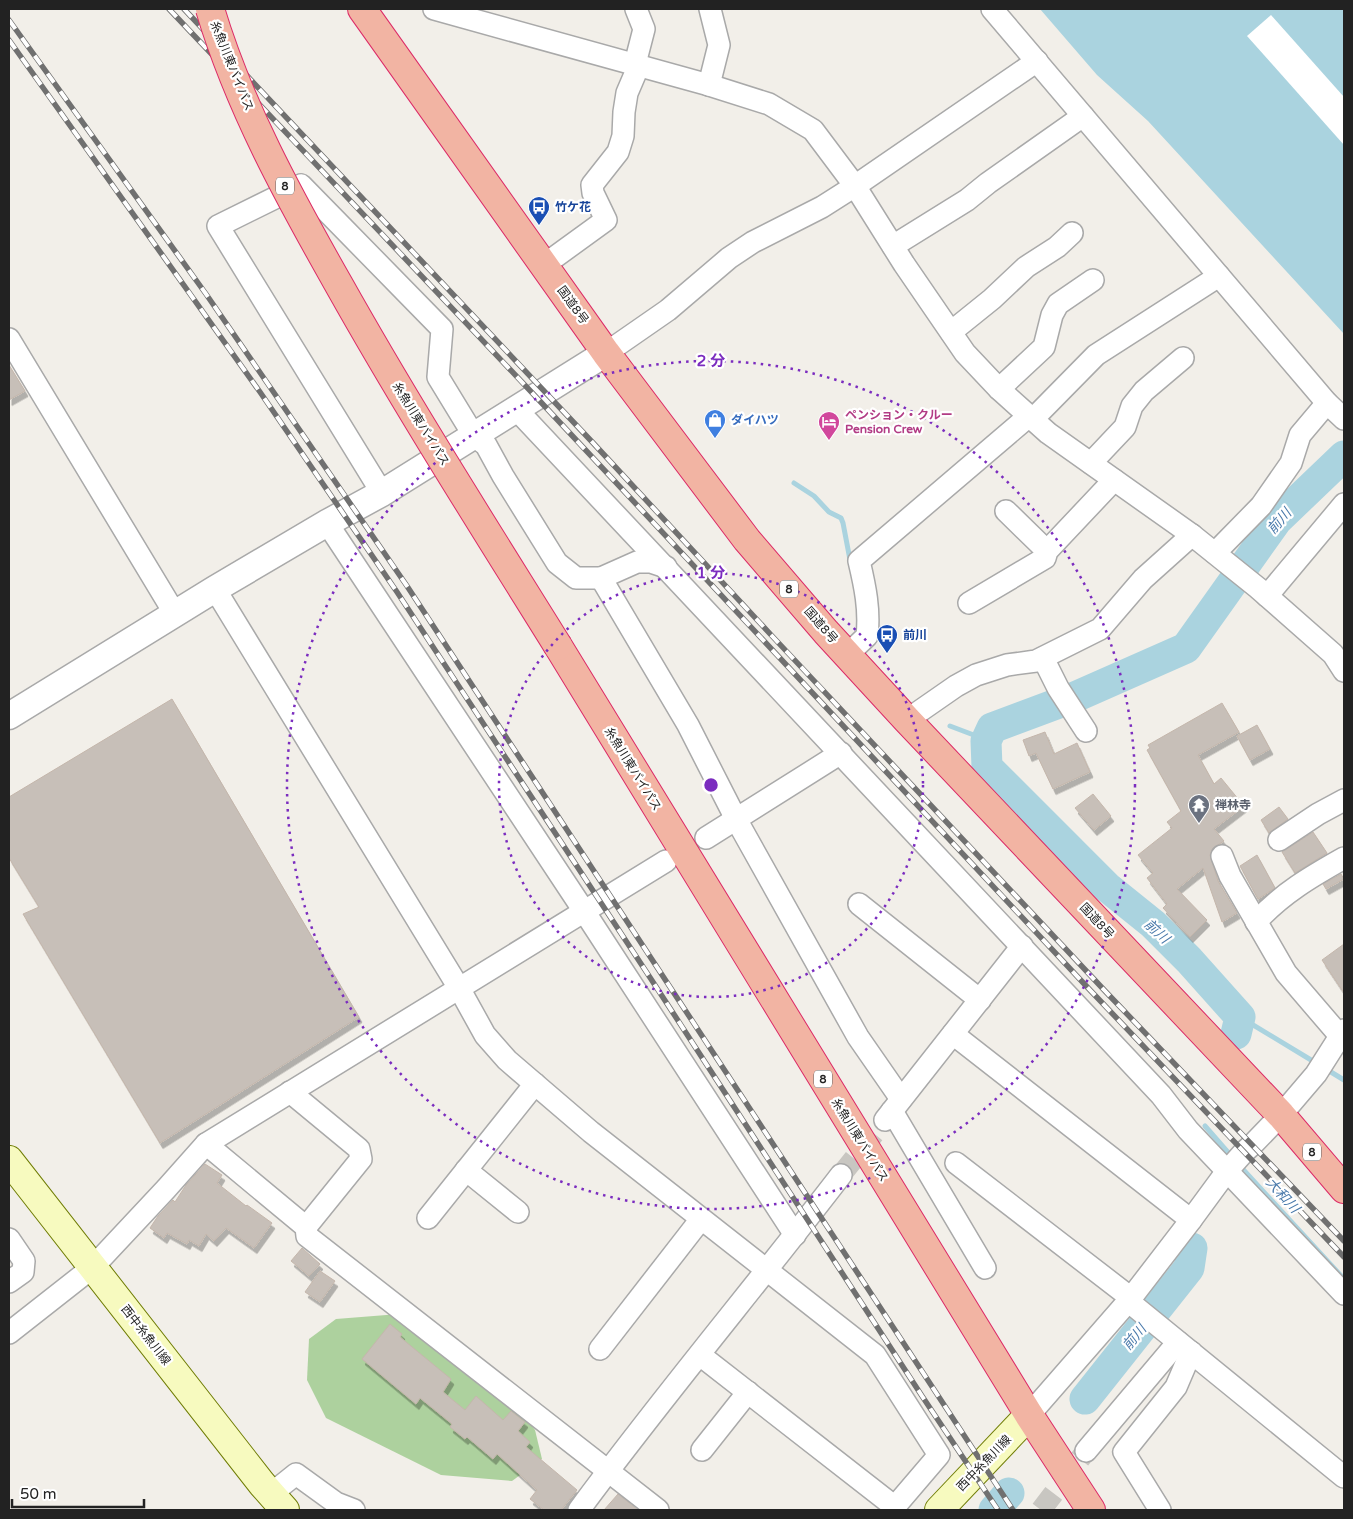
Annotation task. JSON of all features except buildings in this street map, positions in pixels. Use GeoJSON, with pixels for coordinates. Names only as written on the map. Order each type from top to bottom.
{"type":"FeatureCollection","features":[{"type":"Feature","properties":{"kind":"highway","name":"糸魚川東バイパス"},"geometry":{"type":"LineString","coordinates":[[210,9],[237,84],[280,175],[378,354],[1029,1415],[1091,1510]]}},
{"type":"Feature","properties":{"kind":"highway","name":"国道8号"},"geometry":{"type":"LineString","coordinates":[[362,9],[606,353],[747,540],[907,720],[1281,1115],[1344,1189]]}},
{"type":"Feature","properties":{"kind":"main road","name":"西中糸魚川線"},"geometry":{"type":"LineString","coordinates":[[9,1160],[278,1502]]}},
{"type":"Feature","properties":{"kind":"main road","name":"西中糸魚川線"},"geometry":{"type":"LineString","coordinates":[[938,1510],[1029,1415]]}},
{"type":"Feature","properties":{"kind":"street"},"geometry":{"type":"LineString","coordinates":[[434,9],[485,16],[637,65],[769,104],[813,130],[855,186],[965,354],[999,389],[1048,433],[1192,535],[1263,592],[1333,654],[1344,671]]}},
{"type":"Feature","properties":{"kind":"street"},"geometry":{"type":"LineString","coordinates":[[544,265],[606,220],[593,193],[592,185],[618,152],[623,136],[627,93],[637,65],[644,29],[636,9]]}},
{"type":"Feature","properties":{"kind":"street"},"geometry":{"type":"LineString","coordinates":[[709,85],[719,45],[710,9]]}},
{"type":"Feature","properties":{"kind":"street"},"geometry":{"type":"LineString","coordinates":[[992,9],[1334,409],[1300,435],[1291,463],[1261,506],[1220,557]]}},
{"type":"Feature","properties":{"kind":"street"},"geometry":{"type":"LineString","coordinates":[[9,716],[215,589],[382,493],[517,410],[606,353],[668,310],[729,258],[753,242],[822,207],[855,186],[1037,61]]}},
{"type":"Feature","properties":{"kind":"street"},"geometry":{"type":"LineString","coordinates":[[893,246],[967,200],[1083,116]]}},
{"type":"Feature","properties":{"kind":"street"},"geometry":{"type":"LineString","coordinates":[[382,493],[218,226],[302,184],[442,329],[438,377],[474,436],[486,445],[557,563],[576,578],[600,578],[637,562],[651,562],[666,568]]}},
{"type":"Feature","properties":{"kind":"street"},"geometry":{"type":"LineString","coordinates":[[951,332],[992,299],[1026,267],[1057,247],[1072,233]]}},
{"type":"Feature","properties":{"kind":"street"},"geometry":{"type":"LineString","coordinates":[[847,654],[867,636],[866,593],[859,561],[1031,418],[1096,355],[1219,276]]}},
{"type":"Feature","properties":{"kind":"street"},"geometry":{"type":"LineString","coordinates":[[999,389],[1044,347],[1052,316],[1058,304],[1093,280]]}},
{"type":"Feature","properties":{"kind":"street"},"geometry":{"type":"LineString","coordinates":[[9,339],[175,614]]}},
{"type":"Feature","properties":{"kind":"street"},"geometry":{"type":"LineString","coordinates":[[1091,463],[1125,427],[1132,406],[1144,391],[1183,358]]}},
{"type":"Feature","properties":{"kind":"street"},"geometry":{"type":"LineString","coordinates":[[517,410],[1022,946],[1161,1095],[1188,1130],[1344,1294]]}},
{"type":"Feature","properties":{"kind":"street"},"geometry":{"type":"LineString","coordinates":[[969,603],[1045,558],[1047,551],[1114,480]]}},
{"type":"Feature","properties":{"kind":"street"},"geometry":{"type":"LineString","coordinates":[[1263,592],[1344,504]]}},
{"type":"Feature","properties":{"kind":"street"},"geometry":{"type":"LineString","coordinates":[[1006,511],[1047,551]]}},
{"type":"Feature","properties":{"kind":"street"},"geometry":{"type":"LineString","coordinates":[[327,523],[584,911],[795,1235]]}},
{"type":"Feature","properties":{"kind":"street"},"geometry":{"type":"LineString","coordinates":[[907,720],[956,686],[976,675],[1006,665],[1036,661],[1100,628],[1143,579],[1192,535]]}},
{"type":"Feature","properties":{"kind":"street"},"geometry":{"type":"LineString","coordinates":[[600,578],[688,725],[736,819],[858,1037],[893,1110],[985,1268]]}},
{"type":"Feature","properties":{"kind":"street"},"geometry":{"type":"LineString","coordinates":[[215,589],[459,988],[485,1035],[507,1060],[590,1132],[875,1355],[939,1455],[893,1509],[700,1355]]}},
{"type":"Feature","properties":{"kind":"street"},"geometry":{"type":"LineString","coordinates":[[1042,658],[1058,688],[1086,731]]}},
{"type":"Feature","properties":{"kind":"street"},"geometry":{"type":"LineString","coordinates":[[706,838],[841,753]]}},
{"type":"Feature","properties":{"kind":"street"},"geometry":{"type":"LineString","coordinates":[[1279,840],[1318,814],[1344,800]]}},
{"type":"Feature","properties":{"kind":"street"},"geometry":{"type":"LineString","coordinates":[[1029,1415],[1130,1300],[1227,1171],[1281,1115],[1316,1074],[1342,1033],[1286,973],[1230,876],[1222,856]]}},
{"type":"Feature","properties":{"kind":"street"},"geometry":{"type":"LineString","coordinates":[[1256,922],[1270,906],[1296,886],[1344,858]]}},
{"type":"Feature","properties":{"kind":"street"},"geometry":{"type":"LineString","coordinates":[[9,1333],[93,1267],[206,1144],[666,861]]}},
{"type":"Feature","properties":{"kind":"street"},"geometry":{"type":"LineString","coordinates":[[860,904],[980,1000]]}},
{"type":"Feature","properties":{"kind":"street"},"geometry":{"type":"LineString","coordinates":[[893,1110],[1022,946]]}},
{"type":"Feature","properties":{"kind":"street"},"geometry":{"type":"LineString","coordinates":[[953,1034],[1190,1220]]}},
{"type":"Feature","properties":{"kind":"street"},"geometry":{"type":"LineString","coordinates":[[428,1218],[535,1084]]}},
{"type":"Feature","properties":{"kind":"street"},"geometry":{"type":"LineString","coordinates":[[290,1092],[359,1149],[361,1159],[306,1227]]}},
{"type":"Feature","properties":{"kind":"street"},"geometry":{"type":"LineString","coordinates":[[206,1144],[306,1227],[307,1236],[658,1510]]}},
{"type":"Feature","properties":{"kind":"street"},"geometry":{"type":"LineString","coordinates":[[956,1163],[1130,1300],[1184,1347],[1344,1477]]}},
{"type":"Feature","properties":{"kind":"street"},"geometry":{"type":"LineString","coordinates":[[466,1170],[518,1212]]}},
{"type":"Feature","properties":{"kind":"street"},"geometry":{"type":"LineString","coordinates":[[579,1510],[768,1271],[841,1175]]}},
{"type":"Feature","properties":{"kind":"street"},"geometry":{"type":"LineString","coordinates":[[600,1349],[701,1219]]}},
{"type":"Feature","properties":{"kind":"street"},"geometry":{"type":"LineString","coordinates":[[9,1239],[24,1261],[23,1272],[9,1282]]}},
{"type":"Feature","properties":{"kind":"street"},"geometry":{"type":"LineString","coordinates":[[1086,1451],[1184,1347]]}},
{"type":"Feature","properties":{"kind":"street"},"geometry":{"type":"LineString","coordinates":[[1160,1510],[1124,1452],[1176,1387],[1184,1347]]}},
{"type":"Feature","properties":{"kind":"street"},"geometry":{"type":"LineString","coordinates":[[702,1450],[748,1392]]}},
{"type":"Feature","properties":{"kind":"street"},"geometry":{"type":"LineString","coordinates":[[278,1502],[296,1474],[336,1503],[354,1510]]}},
{"type":"Feature","properties":{"kind":"green space"},"geometry":{"type":"Polygon","coordinates":[[[399,1314],[515,1403],[535,1430],[542,1459],[512,1481],[441,1475],[326,1418],[307,1380],[309,1339],[336,1319],[399,1314]]]}},
{"type":"Feature","properties":{"kind":"water"},"geometry":{"type":"Polygon","coordinates":[[[1040,9],[1344,9],[1344,334],[1148,121],[1097,75],[1040,9]]]}},
{"type":"Feature","properties":{"kind":"pier"},"geometry":{"type":"Polygon","coordinates":[[[1271,15],[1344,97],[1344,145],[1247,36],[1271,15]]]}},
{"type":"Feature","properties":{"kind":"waterway","name":"前川"},"geometry":{"type":"LineString","coordinates":[[1236,1034],[1240,1017],[1189,960],[1153,924],[1107,887],[987,767],[986,741],[992,728],[1075,697],[1186,648],[1277,520],[1344,456]]}},
{"type":"Feature","properties":{"kind":"waterway"},"geometry":{"type":"LineString","coordinates":[[794,483],[814,496],[829,512],[841,518],[851,565]]}},
{"type":"Feature","properties":{"kind":"waterway"},"geometry":{"type":"LineString","coordinates":[[950,726],[979,737],[989,736]]}},
{"type":"Feature","properties":{"kind":"waterway"},"geometry":{"type":"LineString","coordinates":[[1240,1017],[1316,1063]]}},
{"type":"Feature","properties":{"kind":"waterway"},"geometry":{"type":"LineString","coordinates":[[1326,1069],[1344,1080]]}},
{"type":"Feature","properties":{"kind":"waterway","name":"大和川"},"geometry":{"type":"LineString","coordinates":[[1205,1126],[1232,1157]]}},
{"type":"Feature","properties":{"kind":"waterway","name":"大和川"},"geometry":{"type":"LineString","coordinates":[[1239,1165],[1344,1279]]}},
{"type":"Feature","properties":{"kind":"waterway","name":"前川"},"geometry":{"type":"LineString","coordinates":[[1085,1399],[1189,1268],[1192,1248]]}},
{"type":"Feature","properties":{"kind":"waterway","name":"前川"},"geometry":{"type":"LineString","coordinates":[[994,1510],[1009,1493]]}},
{"type":"Feature","properties":{"kind":"tunnel"},"geometry":{"type":"LineString","coordinates":[[841,1175],[885,1120]]}},
{"type":"Feature","properties":{"kind":"tunnel"},"geometry":{"type":"LineString","coordinates":[[1041,1510],[1086,1451]]}},
{"type":"Feature","properties":{"kind":"railway"},"geometry":{"type":"LineString","coordinates":[[169,9],[537,398],[1089,989],[1344,1257]]}},
{"type":"Feature","properties":{"kind":"railway"},"geometry":{"type":"LineString","coordinates":[[184,9],[1106,992],[1344,1241]]}},
{"type":"Feature","properties":{"kind":"railway"},"geometry":{"type":"LineString","coordinates":[[9,20],[206,294],[407,586],[1013,1510]]}},
{"type":"Feature","properties":{"kind":"railway"},"geometry":{"type":"LineString","coordinates":[[9,40],[260,392],[397,592],[998,1510]]}},
{"type":"Feature","properties":{"kind":"place","name":"竹ケ花"},"geometry":{"type":"Point","coordinates":[539,226]}},
{"type":"Feature","properties":{"kind":"place","name":"ダイハツ"},"geometry":{"type":"Point","coordinates":[715,439]}},
{"type":"Feature","properties":{"kind":"place","name":"ペンション・クルー Pension Crew"},"geometry":{"type":"Point","coordinates":[829,441]}},
{"type":"Feature","properties":{"kind":"place","name":"前川"},"geometry":{"type":"Point","coordinates":[887,654]}},
{"type":"Feature","properties":{"kind":"place","name":"禅林寺"},"geometry":{"type":"Point","coordinates":[1199,824]}}]}
